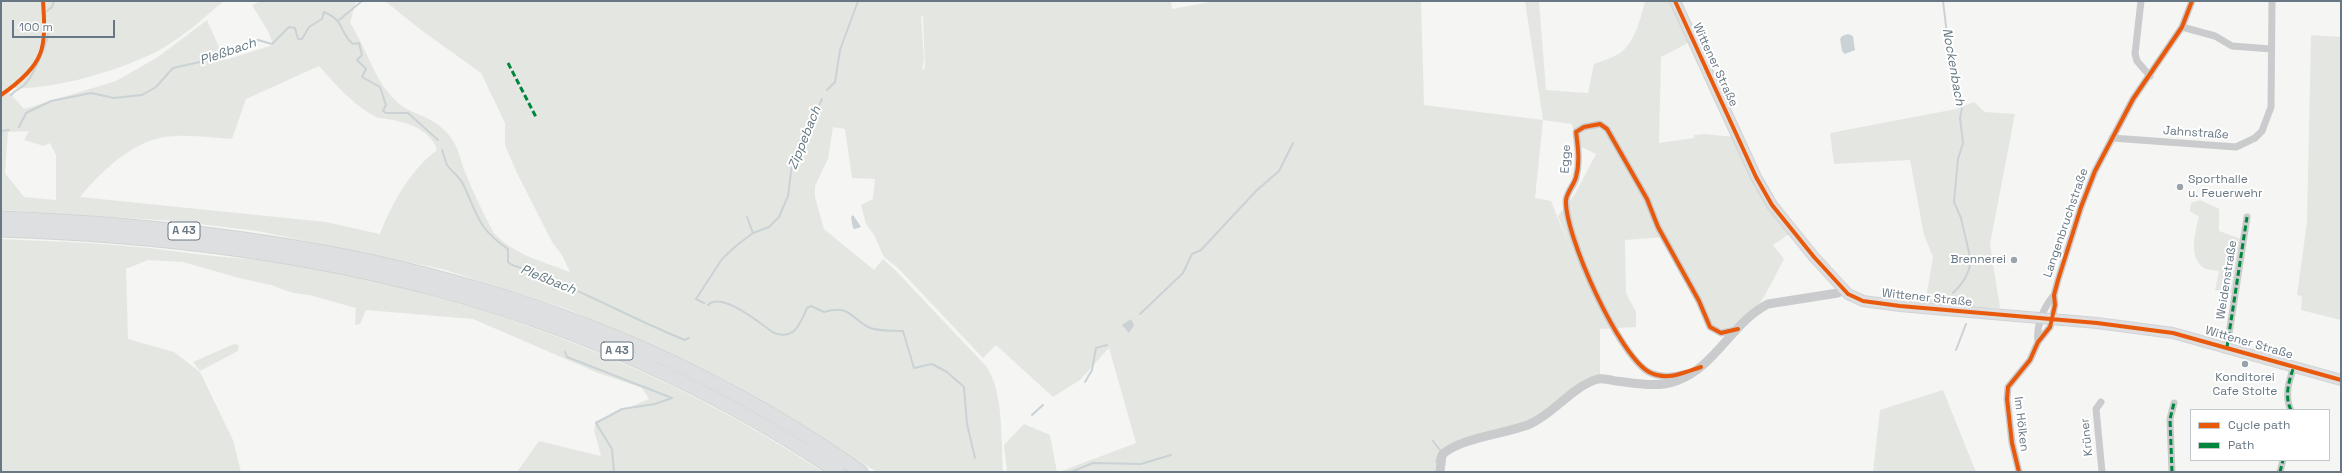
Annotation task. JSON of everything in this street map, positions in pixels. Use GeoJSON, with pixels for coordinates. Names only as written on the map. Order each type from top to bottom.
{"type":"FeatureCollection","features":[{"type":"Feature","properties":{"kind":"highway","name":"A 43"},"geometry":{"type":"LineString","coordinates":[[1,218],[124,225],[257,240],[331,252],[421,272],[493,292],[575,320],[709,379],[769,413],[862,472]]}},
{"type":"Feature","properties":{"kind":"highway","name":"A 43"},"geometry":{"type":"LineString","coordinates":[[1,230],[134,238],[253,252],[364,271],[460,295],[570,332],[671,375],[773,430],[838,472]]}},
{"type":"Feature","properties":{"kind":"main road","name":"Wittener Straße"},"geometry":{"type":"LineString","coordinates":[[1674,1],[1756,177],[1776,212],[1843,290],[1863,301],[1881,304],[2154,329],[2227,347],[2341,380]]}},
{"type":"Feature","properties":{"kind":"street"},"geometry":{"type":"LineString","coordinates":[[2141,1],[2135,54],[2137,61],[2150,76]]}},
{"type":"Feature","properties":{"kind":"street","name":"Langenbruchstraße"},"geometry":{"type":"LineString","coordinates":[[2053,320],[2054,295],[2081,207],[2095,170],[2134,99],[2182,27],[2192,1]]}},
{"type":"Feature","properties":{"kind":"street","name":"Jahnstraße"},"geometry":{"type":"LineString","coordinates":[[2112,138],[2236,147],[2255,138],[2262,131],[2271,107],[2272,1]]}},
{"type":"Feature","properties":{"kind":"street"},"geometry":{"type":"LineString","coordinates":[[2182,27],[2215,36],[2232,46],[2271,49]]}},
{"type":"Feature","properties":{"kind":"street","name":"Egge"},"geometry":{"type":"LineString","coordinates":[[1701,367],[1680,375],[1667,376],[1647,371],[1635,358],[1606,315],[1589,278],[1568,214],[1566,199],[1576,178],[1576,132],[1584,127],[1600,124],[1607,130],[1647,199],[1658,227],[1696,295],[1710,327],[1721,333],[1738,329]]}},
{"type":"Feature","properties":{"kind":"street","name":"Weidenstraße"},"geometry":{"type":"LineString","coordinates":[[2227,347],[2247,217]]}},
{"type":"Feature","properties":{"kind":"street"},"geometry":{"type":"LineString","coordinates":[[1440,472],[1442,455],[1452,446],[1515,430],[1540,419],[1575,390],[1599,379],[1653,385],[1676,381],[1701,367],[1750,315],[1768,304],[1838,293],[1843,290]]}},
{"type":"Feature","properties":{"kind":"street","name":"Langenbruchstraße"},"geometry":{"type":"LineString","coordinates":[[2041,319],[2047,303],[2054,295]]}},
{"type":"Feature","properties":{"kind":"street","name":"Im Hölken"},"geometry":{"type":"LineString","coordinates":[[2038,342],[2037,333],[2041,319]]}},
{"type":"Feature","properties":{"kind":"street","name":"Im Hölken"},"geometry":{"type":"LineString","coordinates":[[2019,472],[2012,443],[2007,394],[2012,382],[2030,360],[2038,342],[2045,335],[2053,320]]}},
{"type":"Feature","properties":{"kind":"street"},"geometry":{"type":"LineString","coordinates":[[2290,409],[2287,393],[2294,366]]}},
{"type":"Feature","properties":{"kind":"street","name":"Krüner"},"geometry":{"type":"LineString","coordinates":[[2101,402],[2096,409],[2102,472]]}},
{"type":"Feature","properties":{"kind":"street"},"geometry":{"type":"LineString","coordinates":[[2172,472],[2170,420],[2174,403]]}},
{"type":"Feature","properties":{"kind":"street"},"geometry":{"type":"LineString","coordinates":[[2280,472],[2283,461]]}},
{"type":"Feature","properties":{"kind":"shaded area"},"geometry":{"type":"Polygon","coordinates":[[[1,1],[42,1],[43,30],[38,54],[32,65],[14,83],[1,92],[1,1]]]}},
{"type":"Feature","properties":{"kind":"shaded area"},"geometry":{"type":"Polygon","coordinates":[[[44,1],[224,1],[192,28],[171,43],[137,61],[94,76],[49,86],[11,88],[30,68],[37,59],[41,50],[45,29],[44,1]]]}},
{"type":"Feature","properties":{"kind":"shaded area"},"geometry":{"type":"Polygon","coordinates":[[[261,1],[356,1],[350,23],[376,73],[388,92],[396,101],[408,110],[436,123],[453,140],[475,195],[495,234],[521,253],[570,272],[562,255],[552,242],[516,171],[505,145],[505,123],[481,73],[421,30],[385,1],[1171,1],[1172,9],[1215,1],[1421,1],[1424,105],[1543,120],[1525,1],[1539,1],[1546,90],[1588,93],[1594,64],[1620,53],[1630,43],[1637,29],[1645,1],[1669,1],[1688,43],[1661,57],[1659,143],[1694,138],[1694,135],[1705,134],[1734,137],[1789,234],[1773,245],[1784,259],[1762,301],[1747,319],[1727,331],[1712,326],[1667,237],[1625,240],[1626,293],[1636,312],[1636,327],[1600,329],[1600,376],[1540,416],[1515,428],[1452,444],[1439,472],[1059,472],[1136,443],[1109,348],[1080,380],[1053,397],[996,345],[983,358],[898,268],[884,257],[874,235],[866,224],[861,205],[873,199],[875,179],[852,178],[845,129],[833,127],[828,159],[815,186],[815,197],[824,229],[874,270],[883,259],[896,271],[986,366],[992,376],[999,402],[1003,472],[877,472],[729,382],[673,355],[564,308],[442,269],[257,231],[173,221],[1,210],[1,98],[8,91],[24,109],[116,81],[158,57],[207,20],[225,60],[273,45],[268,31],[252,5],[261,1]],[[923,16],[921,17],[924,58],[922,71],[925,67],[923,16]],[[319,66],[246,99],[232,139],[176,136],[162,137],[148,142],[135,148],[110,165],[80,197],[326,222],[380,234],[390,211],[410,177],[437,150],[431,139],[416,127],[403,122],[376,117],[360,107],[345,94],[319,66]],[[1543,120],[1535,198],[1551,201],[1571,251],[1558,216],[1575,194],[1596,154],[1577,145],[1572,124],[1543,120]],[[29,131],[8,132],[5,173],[24,197],[56,200],[56,155],[50,143],[44,146],[24,140],[29,131]]]}},
{"type":"Feature","properties":{"kind":"shaded area"},"geometry":{"type":"Polygon","coordinates":[[[1848,34],[1853,36],[1855,50],[1845,54],[1842,51],[1840,39],[1842,36],[1848,34]]]}},
{"type":"Feature","properties":{"kind":"shaded area"},"geometry":{"type":"Polygon","coordinates":[[[2311,35],[2341,37],[2341,320],[2301,310],[2302,296],[2297,295],[2307,222],[2311,35]]]}},
{"type":"Feature","properties":{"kind":"shaded area"},"geometry":{"type":"Polygon","coordinates":[[[1974,102],[1985,112],[2015,114],[1990,244],[2000,308],[1925,304],[1933,257],[1924,235],[1910,160],[1834,164],[1830,133],[1956,109],[1974,102]]]}},
{"type":"Feature","properties":{"kind":"shaded area"},"geometry":{"type":"Polygon","coordinates":[[[2200,200],[2219,209],[2219,231],[2241,239],[2233,293],[2215,290],[2219,271],[2204,268],[2199,264],[2196,258],[2194,244],[2199,217],[2190,211],[2191,203],[2200,200]]]}},
{"type":"Feature","properties":{"kind":"shaded area"},"geometry":{"type":"Polygon","coordinates":[[[853,215],[861,227],[855,229],[853,228],[851,217],[853,215]]]}},
{"type":"Feature","properties":{"kind":"shaded area"},"geometry":{"type":"Polygon","coordinates":[[[1,239],[138,247],[278,263],[317,269],[451,301],[580,345],[643,372],[704,402],[764,435],[823,472],[517,472],[539,441],[601,456],[594,430],[596,421],[649,399],[642,388],[598,373],[473,319],[366,310],[360,324],[355,325],[356,308],[309,295],[293,293],[271,285],[239,278],[183,262],[148,260],[126,269],[128,339],[174,352],[200,372],[233,440],[241,472],[1,472],[1,239]]]}},
{"type":"Feature","properties":{"kind":"shaded area"},"geometry":{"type":"Polygon","coordinates":[[[1131,319],[1134,325],[1129,333],[1122,325],[1131,319]]]}},
{"type":"Feature","properties":{"kind":"shaded area"},"geometry":{"type":"Polygon","coordinates":[[[234,344],[239,345],[238,351],[200,371],[193,362],[234,344]]]}},
{"type":"Feature","properties":{"kind":"shaded area"},"geometry":{"type":"Polygon","coordinates":[[[1943,390],[1976,472],[1873,472],[1880,410],[1943,390]]]}},
{"type":"Feature","properties":{"kind":"shaded area"},"geometry":{"type":"Polygon","coordinates":[[[1024,424],[1050,435],[1057,472],[1007,472],[1004,445],[1024,424]]]}},
{"type":"Feature","properties":{"kind":"waterway"},"geometry":{"type":"LineString","coordinates":[[47,11],[52,7],[54,1]]}},
{"type":"Feature","properties":{"kind":"waterway"},"geometry":{"type":"LineString","coordinates":[[339,20],[362,1]]}},
{"type":"Feature","properties":{"kind":"waterway","name":"Zippebach"},"geometry":{"type":"LineString","coordinates":[[827,90],[835,82],[840,50],[858,1]]}},
{"type":"Feature","properties":{"kind":"waterway","name":"Nockenbach"},"geometry":{"type":"LineString","coordinates":[[1943,1],[1949,51],[1962,108],[1960,118],[1963,143],[1958,159],[1954,202],[1961,218],[1971,261],[1965,278],[1953,293]]}},
{"type":"Feature","properties":{"kind":"waterway","name":"Pleßbach"},"geometry":{"type":"LineString","coordinates":[[19,127],[26,113],[51,101],[91,93],[114,98],[142,95],[156,87],[173,68],[209,60],[228,49],[258,40],[272,44],[289,27],[295,28],[298,39],[302,39],[309,27],[322,19],[324,12],[336,19],[346,36],[353,44],[359,43],[362,55],[357,60],[366,69],[362,77],[380,87],[386,105],[383,111],[386,113],[408,113],[438,140]]}},
{"type":"Feature","properties":{"kind":"waterway"},"geometry":{"type":"LineString","coordinates":[[11,95],[23,86],[31,76],[42,53],[48,34]]}},
{"type":"Feature","properties":{"kind":"waterway","name":"Zippebach"},"geometry":{"type":"LineString","coordinates":[[704,303],[696,299],[722,259],[753,233],[769,227],[779,217],[788,196],[792,164],[822,99]]}},
{"type":"Feature","properties":{"kind":"waterway","name":"Pleßbach"},"geometry":{"type":"LineString","coordinates":[[1,131],[9,130]]}},
{"type":"Feature","properties":{"kind":"waterway"},"geometry":{"type":"LineString","coordinates":[[1140,314],[1183,273],[1192,254],[1201,250],[1256,191],[1279,171],[1293,143]]}},
{"type":"Feature","properties":{"kind":"waterway","name":"Pleßbach"},"geometry":{"type":"LineString","coordinates":[[442,150],[447,165],[461,181],[484,227],[508,249],[508,262],[512,265],[578,291],[663,331],[685,340],[689,338]]}},
{"type":"Feature","properties":{"kind":"waterway"},"geometry":{"type":"LineString","coordinates":[[747,217],[753,233]]}},
{"type":"Feature","properties":{"kind":"waterway","name":"Pleßbach"},"geometry":{"type":"LineString","coordinates":[[552,280],[554,289]]}},
{"type":"Feature","properties":{"kind":"waterway","name":"Pleßbach"},"geometry":{"type":"LineString","coordinates":[[708,305],[714,302],[722,302],[732,305],[751,316],[774,333],[781,335],[787,334],[796,329],[807,308],[811,306],[824,312],[833,310],[845,311],[872,329],[903,331],[914,368],[932,364],[947,372],[964,387],[967,424],[975,458]]}},
{"type":"Feature","properties":{"kind":"waterway","name":"Nockenbach"},"geometry":{"type":"LineString","coordinates":[[1956,350],[1966,324]]}},
{"type":"Feature","properties":{"kind":"waterway"},"geometry":{"type":"LineString","coordinates":[[1085,382],[1092,370],[1096,348],[1107,345]]}},
{"type":"Feature","properties":{"kind":"waterway"},"geometry":{"type":"LineString","coordinates":[[565,352],[567,357],[672,398],[655,404],[622,409],[596,423],[612,449],[614,472]]}},
{"type":"Feature","properties":{"kind":"waterway"},"geometry":{"type":"LineString","coordinates":[[1032,415],[1043,405]]}},
{"type":"Feature","properties":{"kind":"waterway"},"geometry":{"type":"LineString","coordinates":[[1433,441],[1440,450]]}},
{"type":"Feature","properties":{"kind":"waterway"},"geometry":{"type":"LineString","coordinates":[[1071,472],[1093,463],[1141,464],[1171,455]]}},
{"type":"Feature","properties":{"kind":"waterway"},"geometry":{"type":"LineString","coordinates":[[1436,462],[1438,456]]}},
{"type":"Feature","properties":{"kind":"marked path"},"geometry":{"type":"LineString","coordinates":[[508,63],[537,119]]}},
{"type":"Feature","properties":{"kind":"marked path"},"geometry":{"type":"LineString","coordinates":[[2227,347],[2247,217]]}},
{"type":"Feature","properties":{"kind":"marked path"},"geometry":{"type":"LineString","coordinates":[[2291,409],[2288,394],[2289,383],[2294,366]]}},
{"type":"Feature","properties":{"kind":"marked path"},"geometry":{"type":"LineString","coordinates":[[2172,472],[2170,419],[2174,403]]}},
{"type":"Feature","properties":{"kind":"marked path"},"geometry":{"type":"LineString","coordinates":[[2280,472],[2283,461]]}},
{"type":"Feature","properties":{"kind":"cycle path"},"geometry":{"type":"LineString","coordinates":[[1,95],[28,72],[40,54],[44,35],[43,1]]}},
{"type":"Feature","properties":{"kind":"cycle path"},"geometry":{"type":"LineString","coordinates":[[1675,1],[1756,177],[1772,205],[1814,257],[1848,294],[1863,301],[1900,306],[2097,323],[2173,333],[2341,380]]}},
{"type":"Feature","properties":{"kind":"cycle path"},"geometry":{"type":"LineString","coordinates":[[2019,472],[2012,443],[2007,399],[2008,387],[2030,360],[2038,342],[2050,327],[2055,305],[2054,295],[2058,280],[2081,207],[2095,171],[2133,99],[2182,27],[2192,1]]}},
{"type":"Feature","properties":{"kind":"cycle path"},"geometry":{"type":"LineString","coordinates":[[1701,367],[1670,376],[1651,373],[1638,363],[1624,345],[1610,321],[1584,266],[1568,217],[1566,200],[1575,180],[1578,166],[1576,132],[1584,127],[1600,124],[1607,129],[1647,199],[1658,227],[1699,301],[1710,327],[1721,333],[1738,329]]}},
{"type":"Feature","properties":{"kind":"place","name":"Sporthalle u. Feuerwehr"},"geometry":{"type":"Point","coordinates":[2180,187]}},
{"type":"Feature","properties":{"kind":"place","name":"Brennerei"},"geometry":{"type":"Point","coordinates":[2014,260]}},
{"type":"Feature","properties":{"kind":"place","name":"Konditorei Cafe Stolte"},"geometry":{"type":"Point","coordinates":[2245,364]}}]}
